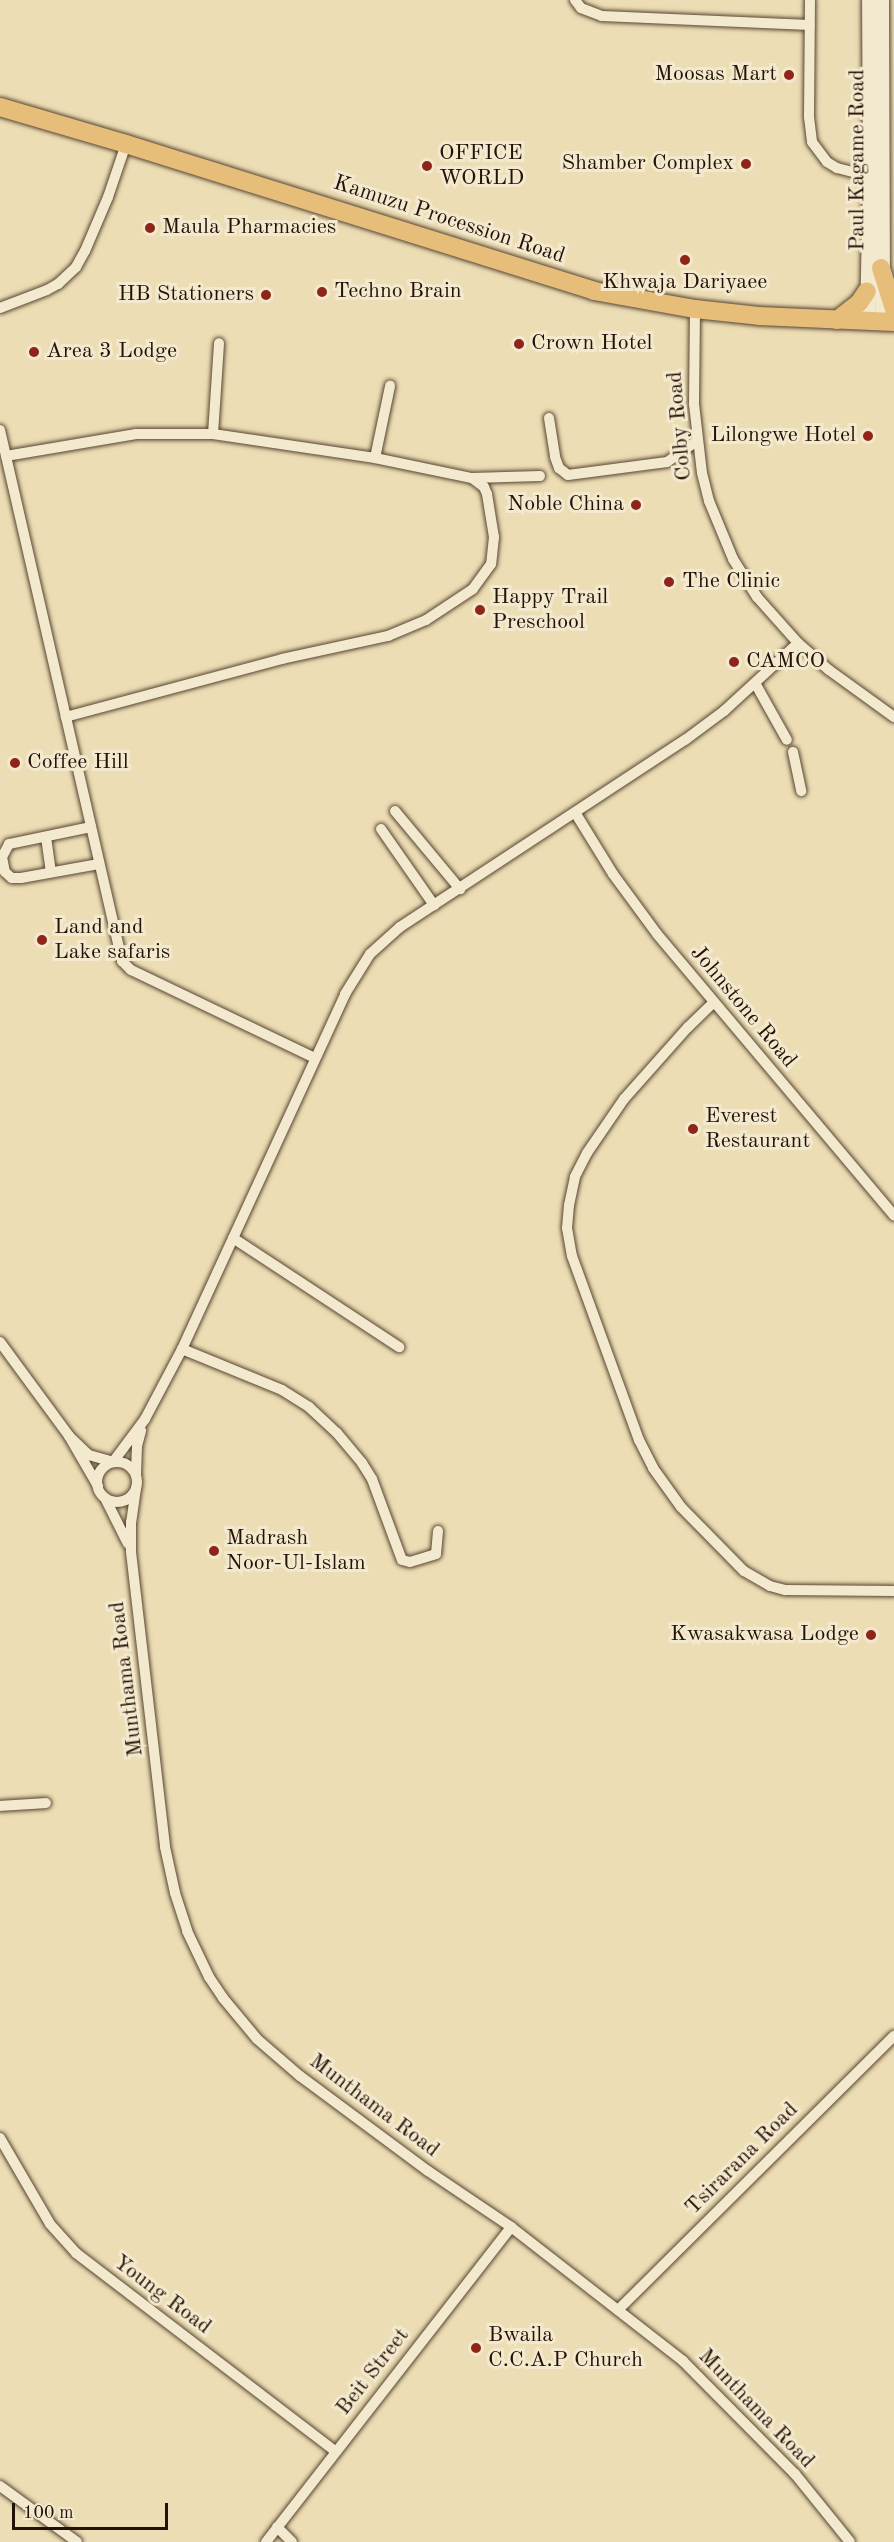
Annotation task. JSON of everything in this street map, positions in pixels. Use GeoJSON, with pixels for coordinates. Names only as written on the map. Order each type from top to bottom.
{"type":"FeatureCollection","features":[{"type":"Feature","properties":{"kind":"highway","name":"Kamuzu Procession Road"},"geometry":{"type":"LineString","coordinates":[[0,107],[126,144],[594,291],[695,309],[759,316],[837,320],[884,318]]}},
{"type":"Feature","properties":{"kind":"highway"},"geometry":{"type":"LineString","coordinates":[[880,268],[884,318]]}},
{"type":"Feature","properties":{"kind":"highway"},"geometry":{"type":"LineString","coordinates":[[837,320],[859,303],[867,291]]}},
{"type":"Feature","properties":{"kind":"main road"},"geometry":{"type":"LineString","coordinates":[[869,0],[882,152]]}},
{"type":"Feature","properties":{"kind":"main road","name":"Paul Kagame Road"},"geometry":{"type":"LineString","coordinates":[[880,268],[876,178],[882,152],[881,0]]}},
{"type":"Feature","properties":{"kind":"main road"},"geometry":{"type":"LineString","coordinates":[[876,178],[867,291],[884,318]]}},
{"type":"Feature","properties":{"kind":"street"},"geometry":{"type":"LineString","coordinates":[[575,0],[581,8],[602,16],[810,25]]}},
{"type":"Feature","properties":{"kind":"street"},"geometry":{"type":"LineString","coordinates":[[810,0],[809,117],[812,142],[827,162],[876,178]]}},
{"type":"Feature","properties":{"kind":"street"},"geometry":{"type":"LineString","coordinates":[[0,308],[58,284],[76,267],[108,197],[126,144]]}},
{"type":"Feature","properties":{"kind":"street","name":"Colby Road"},"geometry":{"type":"LineString","coordinates":[[695,309],[694,404],[697,441],[704,487],[733,559],[757,597],[798,643],[829,670],[894,717]]}},
{"type":"Feature","properties":{"kind":"street"},"geometry":{"type":"LineString","coordinates":[[213,434],[219,343]]}},
{"type":"Feature","properties":{"kind":"street"},"geometry":{"type":"LineString","coordinates":[[375,458],[390,386]]}},
{"type":"Feature","properties":{"kind":"street"},"geometry":{"type":"LineString","coordinates":[[549,418],[555,457],[559,468],[568,475],[667,462],[697,441]]}},
{"type":"Feature","properties":{"kind":"street"},"geometry":{"type":"LineString","coordinates":[[0,430],[122,961],[131,970],[315,1058]]}},
{"type":"Feature","properties":{"kind":"street"},"geometry":{"type":"LineString","coordinates":[[6,456],[136,434],[168,432],[213,434],[375,458],[472,478],[540,476]]}},
{"type":"Feature","properties":{"kind":"street"},"geometry":{"type":"LineString","coordinates":[[66,717],[282,659],[387,636],[445,609],[473,589],[488,570],[494,550],[487,495],[484,487],[472,478]]}},
{"type":"Feature","properties":{"kind":"street"},"geometry":{"type":"LineString","coordinates":[[98,1486],[99,1474],[113,1462],[145,1419],[182,1349],[345,994],[370,954],[400,927],[576,814],[685,740],[755,683],[798,643]]}},
{"type":"Feature","properties":{"kind":"street"},"geometry":{"type":"LineString","coordinates":[[755,683],[787,740]]}},
{"type":"Feature","properties":{"kind":"street"},"geometry":{"type":"LineString","coordinates":[[793,752],[801,791]]}},
{"type":"Feature","properties":{"kind":"street"},"geometry":{"type":"LineString","coordinates":[[394,811],[460,889]]}},
{"type":"Feature","properties":{"kind":"street","name":"Johnstone Road"},"geometry":{"type":"LineString","coordinates":[[576,814],[630,898],[713,1003],[894,1215]]}},
{"type":"Feature","properties":{"kind":"street"},"geometry":{"type":"LineString","coordinates":[[91,828],[9,844],[2,856],[5,872],[12,878],[99,864]]}},
{"type":"Feature","properties":{"kind":"street"},"geometry":{"type":"LineString","coordinates":[[381,829],[434,905]]}},
{"type":"Feature","properties":{"kind":"street"},"geometry":{"type":"LineString","coordinates":[[46,837],[51,872]]}},
{"type":"Feature","properties":{"kind":"street"},"geometry":{"type":"LineString","coordinates":[[713,1003],[688,1027],[624,1099],[587,1153],[575,1177],[568,1205],[567,1228],[572,1256],[639,1440],[652,1468],[681,1507],[744,1571],[770,1586],[785,1590],[894,1591]]}},
{"type":"Feature","properties":{"kind":"street"},"geometry":{"type":"LineString","coordinates":[[233,1238],[399,1347]]}},
{"type":"Feature","properties":{"kind":"street"},"geometry":{"type":"LineString","coordinates":[[0,1342],[69,1436],[119,1521],[131,1552]]}},
{"type":"Feature","properties":{"kind":"street"},"geometry":{"type":"LineString","coordinates":[[182,1349],[282,1390],[309,1407],[337,1433],[372,1479],[402,1560],[410,1562],[436,1554],[438,1531]]}},
{"type":"Feature","properties":{"kind":"street"},"geometry":{"type":"LineString","coordinates":[[131,1552],[137,1446],[145,1419]]}},
{"type":"Feature","properties":{"kind":"street"},"geometry":{"type":"LineString","coordinates":[[69,1436],[89,1455],[127,1464],[136,1474]]}},
{"type":"Feature","properties":{"kind":"street"},"geometry":{"type":"LineString","coordinates":[[105,1498],[119,1502],[127,1500],[136,1488]]}},
{"type":"Feature","properties":{"kind":"street","name":"Munthama Road"},"geometry":{"type":"LineString","coordinates":[[131,1552],[165,1846],[175,1893],[187,1931],[209,1977],[240,2020],[276,2057],[428,2171],[511,2227],[683,2361],[795,2474],[850,2542]]}},
{"type":"Feature","properties":{"kind":"street"},"geometry":{"type":"LineString","coordinates":[[0,1806],[46,1803]]}},
{"type":"Feature","properties":{"kind":"street","name":"Tsirarana Road"},"geometry":{"type":"LineString","coordinates":[[618,2310],[894,2036]]}},
{"type":"Feature","properties":{"kind":"street","name":"Young Road"},"geometry":{"type":"LineString","coordinates":[[0,2138],[50,2224],[76,2253],[336,2452]]}},
{"type":"Feature","properties":{"kind":"street","name":"Beit Street"},"geometry":{"type":"LineString","coordinates":[[266,2542],[511,2227]]}},
{"type":"Feature","properties":{"kind":"street"},"geometry":{"type":"LineString","coordinates":[[0,2486],[77,2542]]}},
{"type":"Feature","properties":{"kind":"street"},"geometry":{"type":"LineString","coordinates":[[277,2527],[292,2542]]}},
{"type":"Feature","properties":{"kind":"place","name":"Moosas Mart"},"geometry":{"type":"Point","coordinates":[789,75]}},
{"type":"Feature","properties":{"kind":"place","name":"Shamber Complex"},"geometry":{"type":"Point","coordinates":[746,164]}},
{"type":"Feature","properties":{"kind":"place","name":"OFFICE WORLD"},"geometry":{"type":"Point","coordinates":[427,166]}},
{"type":"Feature","properties":{"kind":"place","name":"Maula Pharmacies"},"geometry":{"type":"Point","coordinates":[150,228]}},
{"type":"Feature","properties":{"kind":"place","name":"Khwaja Dariyaee"},"geometry":{"type":"Point","coordinates":[685,260]}},
{"type":"Feature","properties":{"kind":"place","name":"Techno Brain"},"geometry":{"type":"Point","coordinates":[322,292]}},
{"type":"Feature","properties":{"kind":"place","name":"HB Stationers"},"geometry":{"type":"Point","coordinates":[266,295]}},
{"type":"Feature","properties":{"kind":"place","name":"Crown Hotel"},"geometry":{"type":"Point","coordinates":[519,344]}},
{"type":"Feature","properties":{"kind":"place","name":"Area 3 Lodge"},"geometry":{"type":"Point","coordinates":[34,352]}},
{"type":"Feature","properties":{"kind":"place","name":"Lilongwe Hotel"},"geometry":{"type":"Point","coordinates":[868,436]}},
{"type":"Feature","properties":{"kind":"place","name":"Noble China"},"geometry":{"type":"Point","coordinates":[636,505]}},
{"type":"Feature","properties":{"kind":"place","name":"The Clinic"},"geometry":{"type":"Point","coordinates":[669,582]}},
{"type":"Feature","properties":{"kind":"place","name":"Happy Trail Preschool"},"geometry":{"type":"Point","coordinates":[480,610]}},
{"type":"Feature","properties":{"kind":"place","name":"CAMCO"},"geometry":{"type":"Point","coordinates":[734,662]}},
{"type":"Feature","properties":{"kind":"place","name":"Coffee Hill"},"geometry":{"type":"Point","coordinates":[15,763]}},
{"type":"Feature","properties":{"kind":"place","name":"Land and Lake safaris"},"geometry":{"type":"Point","coordinates":[42,940]}},
{"type":"Feature","properties":{"kind":"place","name":"Everest Restaurant"},"geometry":{"type":"Point","coordinates":[693,1129]}},
{"type":"Feature","properties":{"kind":"place","name":"Madrash Noor-Ul-Islam"},"geometry":{"type":"Point","coordinates":[214,1551]}},
{"type":"Feature","properties":{"kind":"place","name":"Kwasakwasa Lodge"},"geometry":{"type":"Point","coordinates":[871,1635]}},
{"type":"Feature","properties":{"kind":"place","name":"Bwaila C.C.A.P Church"},"geometry":{"type":"Point","coordinates":[476,2348]}}]}
